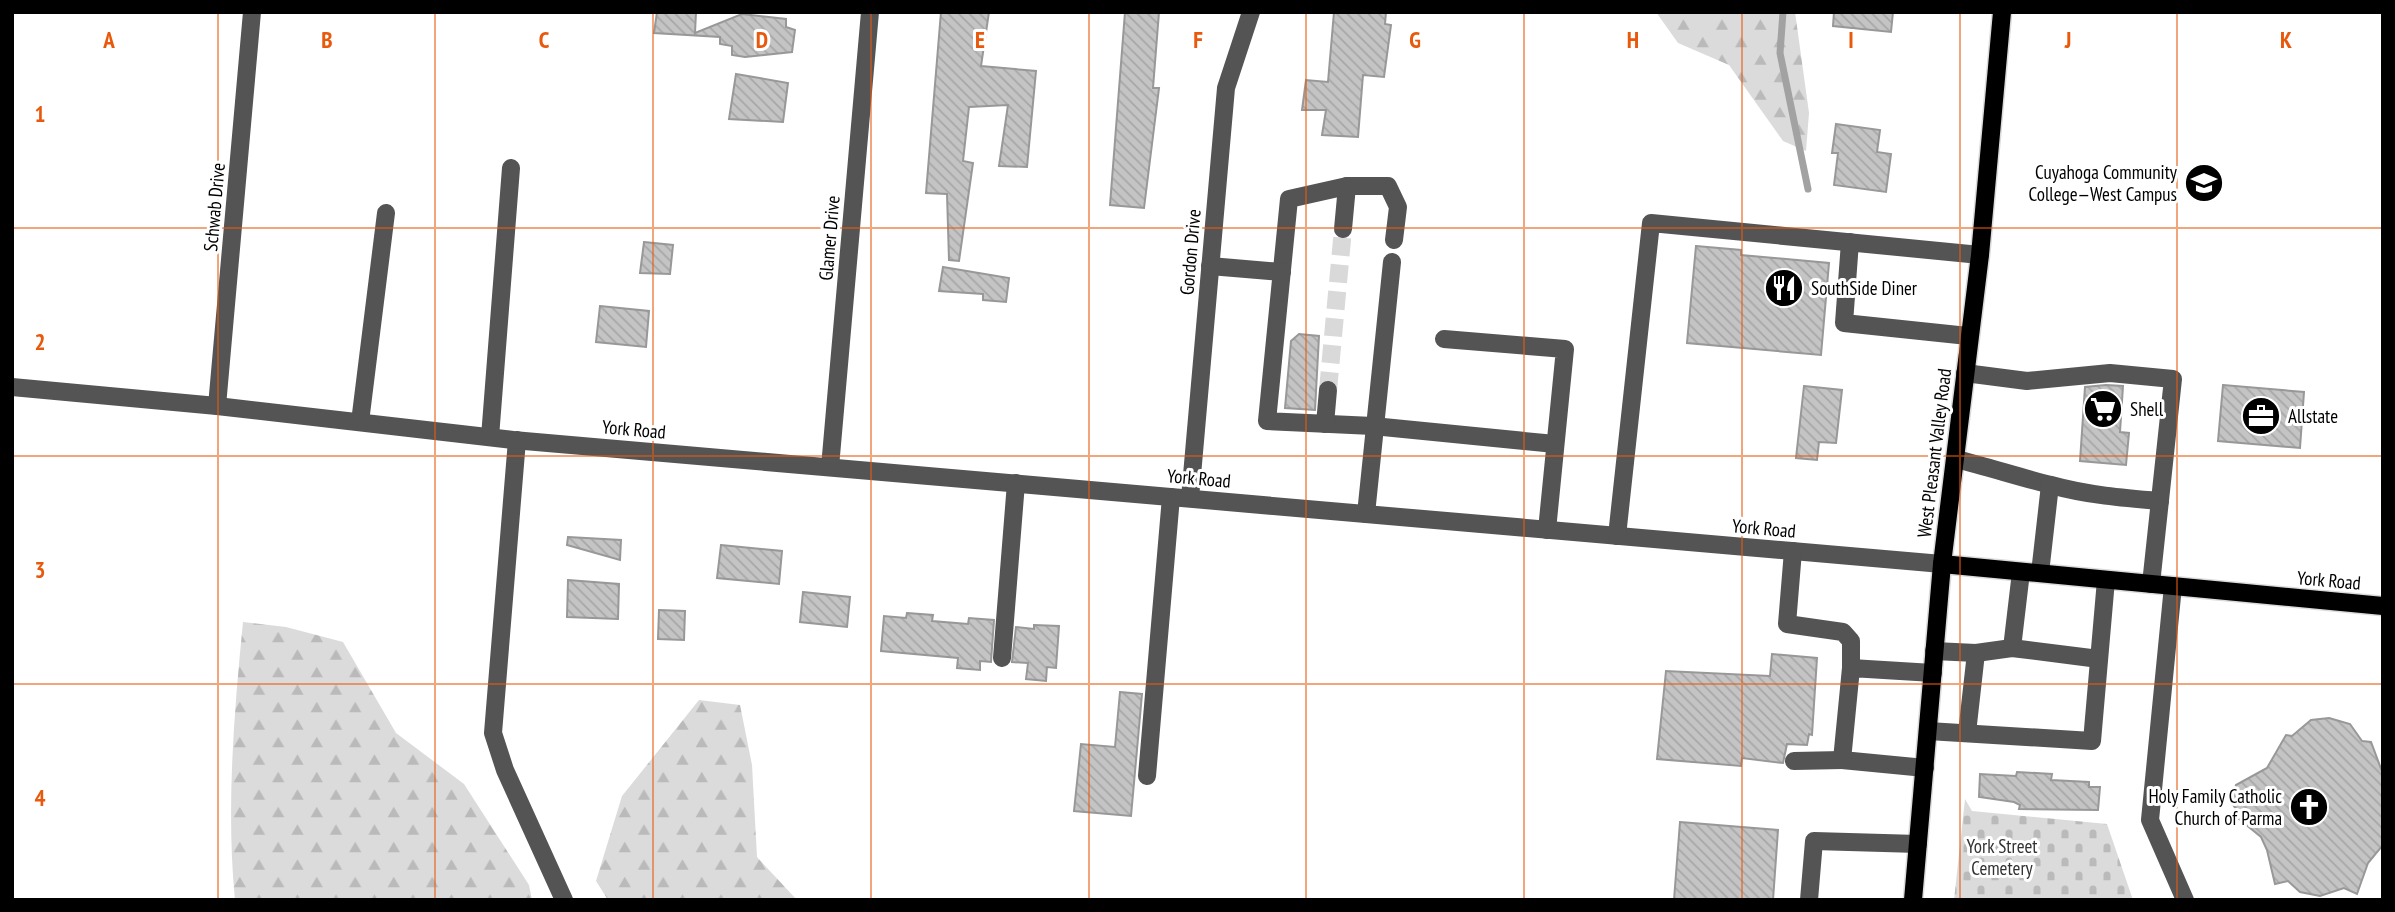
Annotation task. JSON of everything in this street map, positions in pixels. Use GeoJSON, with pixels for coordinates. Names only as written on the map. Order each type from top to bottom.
{"type":"FeatureCollection","features":[{"type":"Feature","properties":{"kind":"main road","name":"West Pleasant Valley Road"},"geometry":{"type":"LineString","coordinates":[[1913,900],[1942,564],[1980,255],[2002,12]]}},
{"type":"Feature","properties":{"kind":"main road","name":"York Road"},"geometry":{"type":"LineString","coordinates":[[1942,564],[2383,606]]}},
{"type":"Feature","properties":{"kind":"street","name":"Schwab Drive"},"geometry":{"type":"LineString","coordinates":[[217,405],[252,12]]}},
{"type":"Feature","properties":{"kind":"street","name":"Glamer Drive"},"geometry":{"type":"LineString","coordinates":[[830,467],[870,12]]}},
{"type":"Feature","properties":{"kind":"street","name":"Gordon Drive"},"geometry":{"type":"LineString","coordinates":[[1190,498],[1226,88],[1251,12]]}},
{"type":"Feature","properties":{"kind":"street"},"geometry":{"type":"LineString","coordinates":[[490,437],[511,168]]}},
{"type":"Feature","properties":{"kind":"street"},"geometry":{"type":"LineString","coordinates":[[1343,229],[1348,186]]}},
{"type":"Feature","properties":{"kind":"street"},"geometry":{"type":"LineString","coordinates":[[1394,240],[1398,207],[1388,187],[1348,186],[1289,199],[1268,421],[1373,426],[1555,444]]}},
{"type":"Feature","properties":{"kind":"street"},"geometry":{"type":"LineString","coordinates":[[360,422],[386,213]]}},
{"type":"Feature","properties":{"kind":"street"},"geometry":{"type":"LineString","coordinates":[[1617,536],[1651,223],[1980,255]]}},
{"type":"Feature","properties":{"kind":"street"},"geometry":{"type":"LineString","coordinates":[[1850,242],[1844,323],[1968,336]]}},
{"type":"Feature","properties":{"kind":"street"},"geometry":{"type":"LineString","coordinates":[[1366,514],[1392,262]]}},
{"type":"Feature","properties":{"kind":"street"},"geometry":{"type":"LineString","coordinates":[[1210,266],[1282,272]]}},
{"type":"Feature","properties":{"kind":"street"},"geometry":{"type":"LineString","coordinates":[[1444,339],[1565,349],[1547,530]]}},
{"type":"Feature","properties":{"kind":"street"},"geometry":{"type":"LineString","coordinates":[[1965,373],[2027,382],[2110,373],[2173,379],[2151,584]]}},
{"type":"Feature","properties":{"kind":"street","name":"York Road"},"geometry":{"type":"LineString","coordinates":[[12,387],[217,405],[517,440],[1942,564]]}},
{"type":"Feature","properties":{"kind":"street"},"geometry":{"type":"LineString","coordinates":[[1325,424],[1328,390]]}},
{"type":"Feature","properties":{"kind":"street"},"geometry":{"type":"LineString","coordinates":[[517,440],[493,733],[505,770],[564,900]]}},
{"type":"Feature","properties":{"kind":"street"},"geometry":{"type":"LineString","coordinates":[[1956,459],[2019,474],[2050,485],[2108,496],[2160,501]]}},
{"type":"Feature","properties":{"kind":"street"},"geometry":{"type":"LineString","coordinates":[[1002,658],[1016,483]]}},
{"type":"Feature","properties":{"kind":"street"},"geometry":{"type":"LineString","coordinates":[[2040,573],[2050,485]]}},
{"type":"Feature","properties":{"kind":"street"},"geometry":{"type":"LineString","coordinates":[[1147,776],[1171,497]]}},
{"type":"Feature","properties":{"kind":"street"},"geometry":{"type":"LineString","coordinates":[[1793,551],[1787,624],[1843,632],[1851,641],[1842,760]]}},
{"type":"Feature","properties":{"kind":"street"},"geometry":{"type":"LineString","coordinates":[[2012,648],[2021,572]]}},
{"type":"Feature","properties":{"kind":"street"},"geometry":{"type":"LineString","coordinates":[[1928,731],[2092,741],[2106,580]]}},
{"type":"Feature","properties":{"kind":"street"},"geometry":{"type":"LineString","coordinates":[[2173,586],[2150,820],[2185,900]]}},
{"type":"Feature","properties":{"kind":"street"},"geometry":{"type":"LineString","coordinates":[[1934,651],[1976,653],[2012,648],[2099,659]]}},
{"type":"Feature","properties":{"kind":"street"},"geometry":{"type":"LineString","coordinates":[[1967,733],[1976,653]]}},
{"type":"Feature","properties":{"kind":"street"},"geometry":{"type":"LineString","coordinates":[[1851,668],[1933,673]]}},
{"type":"Feature","properties":{"kind":"street"},"geometry":{"type":"LineString","coordinates":[[1794,761],[1842,760],[1925,768]]}},
{"type":"Feature","properties":{"kind":"street"},"geometry":{"type":"LineString","coordinates":[[1809,900],[1814,841],[1918,844]]}},
{"type":"Feature","properties":{"kind":"green space"},"geometry":{"type":"Polygon","coordinates":[[[1656,12],[1795,12],[1809,113],[1806,151],[1783,141],[1729,65],[1678,43],[1656,12]]]}},
{"type":"Feature","properties":{"kind":"green space"},"geometry":{"type":"Polygon","coordinates":[[[243,622],[286,627],[343,642],[396,733],[464,784],[529,885],[532,900],[235,900],[231,796],[243,622]]]}},
{"type":"Feature","properties":{"kind":"green space"},"geometry":{"type":"Polygon","coordinates":[[[699,700],[740,705],[752,765],[757,857],[797,900],[608,900],[596,881],[622,796],[699,700]]]}},
{"type":"Feature","properties":{"kind":"green space","name":"York Street Cemetery"},"geometry":{"type":"Polygon","coordinates":[[[1965,799],[1972,811],[2107,824],[2133,900],[1954,900],[1965,799]]]}},
{"type":"Feature","properties":{"kind":"building"},"geometry":{"type":"Polygon","coordinates":[[[657,12],[696,12],[695,33],[742,14],[786,19],[786,27],[795,30],[792,52],[745,57],[732,55],[732,46],[720,44],[720,37],[654,33],[657,12]]]}},
{"type":"Feature","properties":{"kind":"building"},"geometry":{"type":"Polygon","coordinates":[[[941,12],[989,12],[981,66],[1036,71],[1027,167],[999,166],[1008,105],[969,107],[963,161],[973,163],[959,261],[949,260],[947,194],[926,193],[941,12]]]}},
{"type":"Feature","properties":{"kind":"building"},"geometry":{"type":"Polygon","coordinates":[[[1125,12],[1159,12],[1153,88],[1159,88],[1144,208],[1110,205],[1125,12]]]}},
{"type":"Feature","properties":{"kind":"building"},"geometry":{"type":"Polygon","coordinates":[[[1334,12],[1386,12],[1385,24],[1391,25],[1384,77],[1363,75],[1358,137],[1322,135],[1326,110],[1302,110],[1306,80],[1328,82],[1334,12]]]}},
{"type":"Feature","properties":{"kind":"building"},"geometry":{"type":"Polygon","coordinates":[[[1834,12],[1893,12],[1891,32],[1833,26],[1834,12]]]}},
{"type":"Feature","properties":{"kind":"building"},"geometry":{"type":"Polygon","coordinates":[[[736,74],[788,83],[783,122],[729,119],[736,74]]]}},
{"type":"Feature","properties":{"kind":"building"},"geometry":{"type":"Polygon","coordinates":[[[1836,124],[1880,130],[1877,152],[1891,154],[1886,192],[1834,185],[1838,153],[1832,153],[1836,124]]]}},
{"type":"Feature","properties":{"kind":"building"},"geometry":{"type":"Polygon","coordinates":[[[644,242],[673,245],[670,274],[640,273],[644,242]]]}},
{"type":"Feature","properties":{"kind":"building"},"geometry":{"type":"Polygon","coordinates":[[[1696,246],[1741,250],[1741,255],[1829,263],[1821,355],[1687,343],[1696,246]]]}},
{"type":"Feature","properties":{"kind":"building"},"geometry":{"type":"Polygon","coordinates":[[[943,267],[1009,278],[1006,302],[983,300],[983,294],[939,291],[943,267]]]}},
{"type":"Feature","properties":{"kind":"building"},"geometry":{"type":"Polygon","coordinates":[[[600,306],[649,311],[646,347],[596,342],[600,306]]]}},
{"type":"Feature","properties":{"kind":"building"},"geometry":{"type":"Polygon","coordinates":[[[1299,334],[1319,336],[1315,410],[1285,408],[1291,341],[1299,334]]]}},
{"type":"Feature","properties":{"kind":"building","name":"Allstate"},"geometry":{"type":"Polygon","coordinates":[[[2223,385],[2304,392],[2300,448],[2218,441],[2223,385]]]}},
{"type":"Feature","properties":{"kind":"building"},"geometry":{"type":"Polygon","coordinates":[[[1804,386],[1842,390],[1836,443],[1819,442],[1817,460],[1796,458],[1804,386]]]}},
{"type":"Feature","properties":{"kind":"building","name":"Shell"},"geometry":{"type":"Polygon","coordinates":[[[2123,386],[2120,432],[2129,433],[2126,465],[2080,461],[2085,387],[2123,386]]]}},
{"type":"Feature","properties":{"kind":"building"},"geometry":{"type":"Polygon","coordinates":[[[568,537],[621,540],[620,560],[567,545],[568,537]]]}},
{"type":"Feature","properties":{"kind":"building"},"geometry":{"type":"Polygon","coordinates":[[[721,545],[782,551],[779,584],[717,578],[721,545]]]}},
{"type":"Feature","properties":{"kind":"building"},"geometry":{"type":"Polygon","coordinates":[[[568,580],[619,584],[618,619],[567,617],[568,580]]]}},
{"type":"Feature","properties":{"kind":"building"},"geometry":{"type":"Polygon","coordinates":[[[803,592],[850,597],[847,627],[800,622],[803,592]]]}},
{"type":"Feature","properties":{"kind":"building"},"geometry":{"type":"Polygon","coordinates":[[[659,610],[685,611],[684,640],[658,639],[659,610]]]}},
{"type":"Feature","properties":{"kind":"building"},"geometry":{"type":"Polygon","coordinates":[[[907,613],[933,615],[932,621],[968,624],[969,618],[994,620],[991,662],[980,661],[980,670],[957,668],[958,658],[881,651],[884,616],[906,618],[907,613]]]}},
{"type":"Feature","properties":{"kind":"building"},"geometry":{"type":"Polygon","coordinates":[[[1034,625],[1059,626],[1056,668],[1047,667],[1046,681],[1026,679],[1028,663],[1012,662],[1016,627],[1034,629],[1034,625]]]}},
{"type":"Feature","properties":{"kind":"building"},"geometry":{"type":"Polygon","coordinates":[[[1772,654],[1817,658],[1812,735],[1809,734],[1807,745],[1787,744],[1783,763],[1742,758],[1741,766],[1657,759],[1666,671],[1770,676],[1772,654]]]}},
{"type":"Feature","properties":{"kind":"building"},"geometry":{"type":"Polygon","coordinates":[[[1120,692],[1142,694],[1131,816],[1074,811],[1081,744],[1115,747],[1120,692]]]}},
{"type":"Feature","properties":{"kind":"building","name":"Holy Family Catholic Church of Parma"},"geometry":{"type":"Polygon","coordinates":[[[2329,718],[2350,724],[2362,741],[2371,742],[2383,774],[2383,845],[2368,863],[2357,894],[2344,888],[2320,896],[2300,892],[2288,881],[2275,884],[2261,837],[2234,815],[2236,809],[2231,802],[2236,785],[2267,768],[2286,735],[2292,736],[2311,720],[2329,718]]]}},
{"type":"Feature","properties":{"kind":"building"},"geometry":{"type":"Polygon","coordinates":[[[2017,772],[2052,774],[2051,780],[2089,782],[2089,787],[2100,787],[2098,810],[2019,809],[2020,805],[2014,802],[1979,797],[1980,774],[2016,776],[2017,772]]]}},
{"type":"Feature","properties":{"kind":"building"},"geometry":{"type":"Polygon","coordinates":[[[1680,822],[1778,830],[1773,900],[1674,900],[1680,822]]]}},
{"type":"Feature","properties":{"kind":"waterway"},"geometry":{"type":"LineString","coordinates":[[1783,12],[1780,53],[1808,189]]}},
{"type":"Feature","properties":{"kind":"tunnel"},"geometry":{"type":"LineString","coordinates":[[1328,390],[1343,229]]}},
{"type":"Feature","properties":{"kind":"place","name":"Cuyahoga Community College—West Campus"},"geometry":{"type":"Point","coordinates":[2204,183]}},
{"type":"Feature","properties":{"kind":"place","name":"SouthSide Diner"},"geometry":{"type":"Point","coordinates":[1784,288]}},
{"type":"Feature","properties":{"kind":"place","name":"Shell"},"geometry":{"type":"Point","coordinates":[2103,409]}},
{"type":"Feature","properties":{"kind":"place","name":"Allstate"},"geometry":{"type":"Point","coordinates":[2261,416]}},
{"type":"Feature","properties":{"kind":"place","name":"Holy Family Catholic Church of Parma"},"geometry":{"type":"Point","coordinates":[2309,807]}}]}
